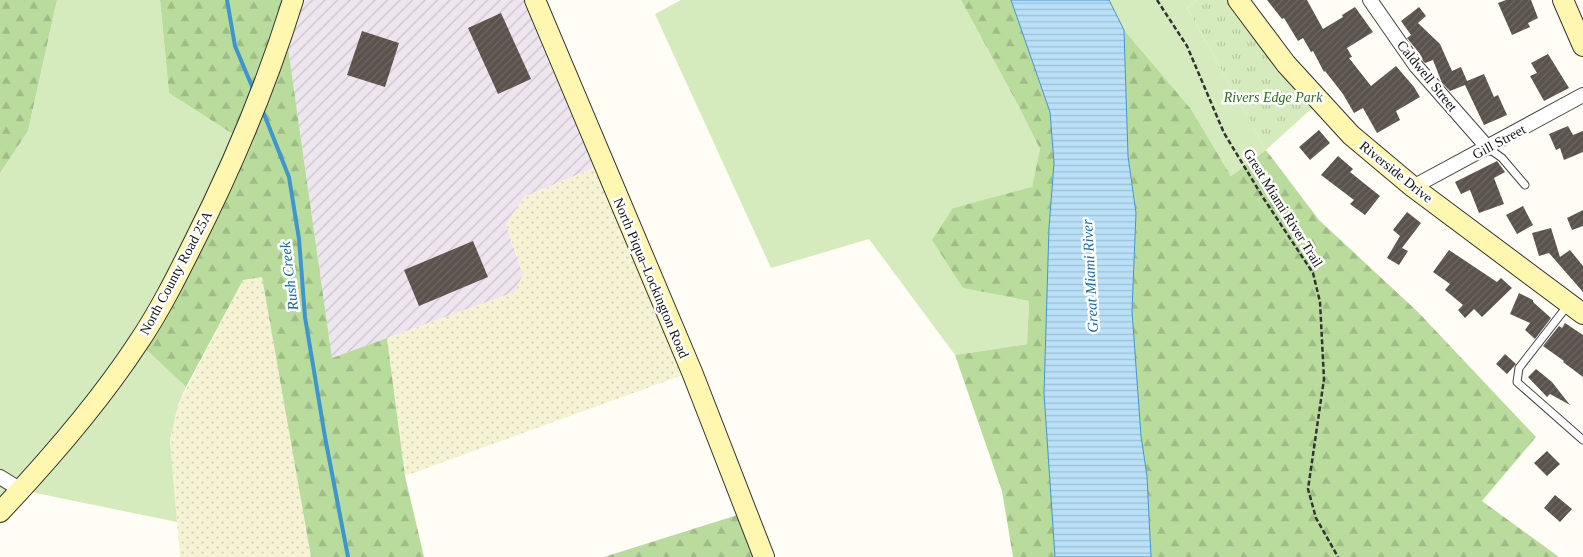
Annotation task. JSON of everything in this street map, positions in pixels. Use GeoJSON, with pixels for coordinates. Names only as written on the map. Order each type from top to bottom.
{"type":"FeatureCollection","features":[{"type":"Feature","properties":{"kind":"main road","name":"North County Road 25A"},"geometry":{"type":"LineString","coordinates":[[0,512],[68,438],[139,343],[171,288],[242,140],[293,0]]}},
{"type":"Feature","properties":{"kind":"main road","name":"North Piqua–Lockington Road"},"geometry":{"type":"LineString","coordinates":[[535,0],[692,372],[764,557]]}},
{"type":"Feature","properties":{"kind":"main road","name":"Riverside Drive"},"geometry":{"type":"LineString","coordinates":[[1238,0],[1286,64],[1351,135],[1413,187],[1576,309]]}},
{"type":"Feature","properties":{"kind":"main road"},"geometry":{"type":"LineString","coordinates":[[1562,0],[1583,46]]}},
{"type":"Feature","properties":{"kind":"street","name":"Caldwell Street"},"geometry":{"type":"LineString","coordinates":[[1370,0],[1416,66],[1488,148]]}},
{"type":"Feature","properties":{"kind":"street","name":"Gill Street"},"geometry":{"type":"LineString","coordinates":[[1413,187],[1583,95]]}},
{"type":"Feature","properties":{"kind":"street"},"geometry":{"type":"LineString","coordinates":[[0,477],[21,490]]}},
{"type":"Feature","properties":{"kind":"lane"},"geometry":{"type":"LineString","coordinates":[[1488,148],[1502,158],[1525,185]]}},
{"type":"Feature","properties":{"kind":"lane"},"geometry":{"type":"LineString","coordinates":[[1576,309],[1519,368],[1517,382],[1583,440]]}},
{"type":"Feature","properties":{"kind":"path","name":"Great Miami River Trail"},"geometry":{"type":"LineString","coordinates":[[1156,0],[1186,46],[1224,133],[1264,199],[1313,273],[1320,302],[1324,379],[1308,489],[1316,518],[1338,557]]}},
{"type":"Feature","properties":{"kind":"shaded area"},"geometry":{"type":"Polygon","coordinates":[[[293,0],[535,0],[603,164],[524,197],[506,225],[523,275],[515,292],[332,358],[285,26],[293,0]]]}},
{"type":"Feature","properties":{"kind":"shaded area"},"geometry":{"type":"Polygon","coordinates":[[[603,164],[691,372],[405,476],[387,338],[515,292],[523,274],[506,225],[524,197],[603,164]]]}},
{"type":"Feature","properties":{"kind":"shaded area"},"geometry":{"type":"Polygon","coordinates":[[[263,277],[311,557],[180,557],[170,440],[178,405],[243,280],[263,277]]]}},
{"type":"Feature","properties":{"kind":"green space"},"geometry":{"type":"Polygon","coordinates":[[[0,0],[57,0],[28,131],[0,173],[0,0]]]}},
{"type":"Feature","properties":{"kind":"green space"},"geometry":{"type":"Polygon","coordinates":[[[57,0],[160,0],[169,93],[242,140],[139,343],[186,387],[178,405],[170,440],[177,522],[21,490],[0,512],[0,173],[28,131],[57,0]]]}},
{"type":"Feature","properties":{"kind":"green space"},"geometry":{"type":"Polygon","coordinates":[[[160,0],[293,0],[285,26],[332,358],[387,338],[405,476],[424,557],[311,557],[262,277],[243,280],[186,387],[139,343],[242,140],[169,93],[160,0]]]}},
{"type":"Feature","properties":{"kind":"green space"},"geometry":{"type":"Polygon","coordinates":[[[681,0],[961,0],[1040,149],[1032,188],[953,208],[963,288],[1029,301],[1027,344],[955,355],[869,239],[771,268],[655,14],[681,0]]]}},
{"type":"Feature","properties":{"kind":"green space"},"geometry":{"type":"Polygon","coordinates":[[[961,0],[1011,0],[1050,112],[1054,163],[1049,228],[1044,393],[1055,557],[1013,557],[1002,491],[955,355],[1027,344],[1029,301],[963,288],[932,240],[953,208],[1032,187],[1040,149],[961,0]]]}},
{"type":"Feature","properties":{"kind":"green space"},"geometry":{"type":"Polygon","coordinates":[[[1109,0],[1197,0],[1187,8],[1266,150],[1231,176],[1191,109],[1124,30],[1109,0]]]}},
{"type":"Feature","properties":{"kind":"green space","name":"Rivers Edge Park"},"geometry":{"type":"Polygon","coordinates":[[[1197,0],[1238,0],[1320,101],[1266,150],[1187,8],[1197,0]]]}},
{"type":"Feature","properties":{"kind":"green space"},"geometry":{"type":"Polygon","coordinates":[[[1124,30],[1191,109],[1231,176],[1266,150],[1319,220],[1418,312],[1536,437],[1482,501],[1559,557],[1151,557],[1147,476],[1141,436],[1132,311],[1136,213],[1128,156],[1124,30]]]}},
{"type":"Feature","properties":{"kind":"green space"},"geometry":{"type":"Polygon","coordinates":[[[747,512],[764,557],[604,557],[747,512]]]}},
{"type":"Feature","properties":{"kind":"water","name":"Great Miami River"},"geometry":{"type":"Polygon","coordinates":[[[1011,0],[1109,0],[1124,30],[1128,156],[1136,213],[1132,311],[1141,436],[1147,476],[1151,557],[1055,557],[1044,393],[1049,228],[1054,163],[1050,112],[1011,0]]]}},
{"type":"Feature","properties":{"kind":"building"},"geometry":{"type":"Polygon","coordinates":[[[1267,0],[1307,0],[1323,29],[1355,7],[1373,32],[1347,48],[1352,57],[1349,58],[1371,86],[1396,66],[1420,97],[1396,111],[1400,120],[1377,133],[1363,108],[1354,113],[1343,94],[1324,72],[1313,51],[1311,52],[1303,38],[1298,41],[1284,18],[1282,19],[1267,0]]]}},
{"type":"Feature","properties":{"kind":"building"},"geometry":{"type":"Polygon","coordinates":[[[1506,0],[1531,0],[1538,18],[1528,23],[1530,27],[1512,35],[1498,3],[1506,0]]]}},
{"type":"Feature","properties":{"kind":"building"},"geometry":{"type":"Polygon","coordinates":[[[1419,7],[1426,16],[1418,23],[1440,44],[1452,71],[1461,67],[1467,81],[1484,74],[1494,97],[1498,95],[1507,115],[1484,125],[1465,85],[1450,91],[1442,83],[1433,60],[1425,63],[1423,61],[1420,54],[1407,38],[1411,35],[1401,21],[1419,7]]]}},
{"type":"Feature","properties":{"kind":"building"},"geometry":{"type":"Polygon","coordinates":[[[501,13],[531,79],[498,94],[468,28],[501,13]]]}},
{"type":"Feature","properties":{"kind":"building"},"geometry":{"type":"Polygon","coordinates":[[[362,31],[399,43],[385,87],[347,75],[362,31]]]}},
{"type":"Feature","properties":{"kind":"building"},"geometry":{"type":"Polygon","coordinates":[[[1548,54],[1569,88],[1544,101],[1530,76],[1537,73],[1531,63],[1548,54]]]}},
{"type":"Feature","properties":{"kind":"building"},"geometry":{"type":"Polygon","coordinates":[[[1568,126],[1573,135],[1583,131],[1583,152],[1564,160],[1560,148],[1556,150],[1549,134],[1568,126]]]}},
{"type":"Feature","properties":{"kind":"building"},"geometry":{"type":"Polygon","coordinates":[[[1319,130],[1330,143],[1310,160],[1299,147],[1319,130]]]}},
{"type":"Feature","properties":{"kind":"building"},"geometry":{"type":"Polygon","coordinates":[[[1338,156],[1353,169],[1350,172],[1380,196],[1365,215],[1350,204],[1354,200],[1321,175],[1338,156]]]}},
{"type":"Feature","properties":{"kind":"building"},"geometry":{"type":"Polygon","coordinates":[[[1497,161],[1505,172],[1494,178],[1504,204],[1479,213],[1470,190],[1461,194],[1455,182],[1497,161]]]}},
{"type":"Feature","properties":{"kind":"building"},"geometry":{"type":"Polygon","coordinates":[[[1523,206],[1533,225],[1517,234],[1506,215],[1523,206]]]}},
{"type":"Feature","properties":{"kind":"building"},"geometry":{"type":"Polygon","coordinates":[[[1583,210],[1583,226],[1572,230],[1567,218],[1583,210]]]}},
{"type":"Feature","properties":{"kind":"building"},"geometry":{"type":"Polygon","coordinates":[[[1407,212],[1421,223],[1402,248],[1408,251],[1399,265],[1387,258],[1400,236],[1393,230],[1407,212]]]}},
{"type":"Feature","properties":{"kind":"building"},"geometry":{"type":"Polygon","coordinates":[[[1551,228],[1560,257],[1570,250],[1583,266],[1583,292],[1549,253],[1539,256],[1532,233],[1551,228]]]}},
{"type":"Feature","properties":{"kind":"building"},"geometry":{"type":"Polygon","coordinates":[[[473,241],[488,277],[419,306],[404,270],[473,241]]]}},
{"type":"Feature","properties":{"kind":"building"},"geometry":{"type":"Polygon","coordinates":[[[1449,250],[1497,282],[1501,278],[1512,288],[1482,317],[1474,309],[1465,318],[1458,310],[1463,305],[1445,290],[1450,284],[1433,272],[1449,250]]]}},
{"type":"Feature","properties":{"kind":"building"},"geometry":{"type":"Polygon","coordinates":[[[1519,293],[1533,300],[1551,318],[1535,339],[1525,330],[1530,323],[1510,314],[1519,293]]]}},
{"type":"Feature","properties":{"kind":"building"},"geometry":{"type":"Polygon","coordinates":[[[1565,323],[1583,335],[1583,377],[1543,346],[1559,326],[1562,328],[1565,323]]]}},
{"type":"Feature","properties":{"kind":"building"},"geometry":{"type":"Polygon","coordinates":[[[1505,354],[1516,364],[1507,374],[1496,364],[1505,354]]]}},
{"type":"Feature","properties":{"kind":"building"},"geometry":{"type":"Polygon","coordinates":[[[1536,369],[1552,382],[1570,405],[1550,394],[1547,397],[1528,377],[1536,369]]]}},
{"type":"Feature","properties":{"kind":"building"},"geometry":{"type":"Polygon","coordinates":[[[1547,451],[1560,464],[1547,476],[1534,463],[1547,451]]]}},
{"type":"Feature","properties":{"kind":"building"},"geometry":{"type":"Polygon","coordinates":[[[1555,495],[1572,509],[1560,522],[1544,508],[1555,495]]]}},
{"type":"Feature","properties":{"kind":"waterway","name":"Rush Creek"},"geometry":{"type":"LineString","coordinates":[[227,0],[235,46],[254,91]]}},
{"type":"Feature","properties":{"kind":"waterway","name":"Rush Creek"},"geometry":{"type":"LineString","coordinates":[[262,109],[289,177],[299,239],[305,317],[348,557]]}}]}
